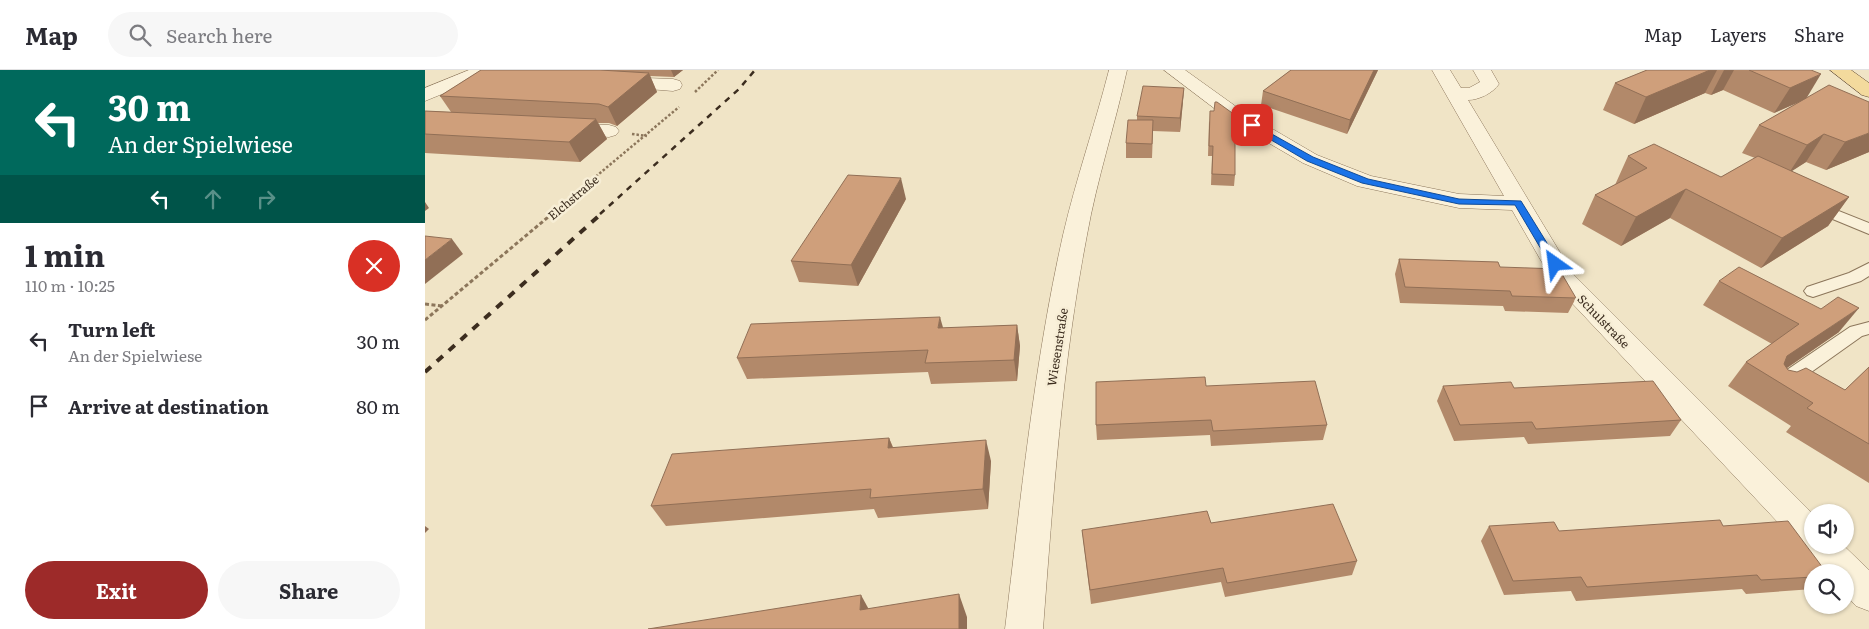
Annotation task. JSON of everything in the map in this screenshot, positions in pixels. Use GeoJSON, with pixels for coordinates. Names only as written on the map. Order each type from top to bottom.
{"type":"FeatureCollection","features":[{"type":"Feature","properties":{"kind":"main road"},"geometry":{"type":"LineString","coordinates":[[1839,70],[1869,91]]}},
{"type":"Feature","properties":{"kind":"street","name":"Wiesenstraße"},"geometry":{"type":"LineString","coordinates":[[1024,629],[1043,434],[1076,234],[1106,125],[1118,70]]}},
{"type":"Feature","properties":{"kind":"street"},"geometry":{"type":"LineString","coordinates":[[1173,70],[1238,117],[1310,159],[1365,181],[1459,202],[1518,202]]}},
{"type":"Feature","properties":{"kind":"street","name":"Schulstraße"},"geometry":{"type":"LineString","coordinates":[[1441,70],[1564,279],[1804,528]]}},
{"type":"Feature","properties":{"kind":"street"},"geometry":{"type":"LineString","coordinates":[[1454,94],[1473,94],[1490,84],[1482,70]]}},
{"type":"Feature","properties":{"kind":"street"},"geometry":{"type":"LineString","coordinates":[[425,95],[488,72]]}},
{"type":"Feature","properties":{"kind":"street"},"geometry":{"type":"LineString","coordinates":[[605,81],[673,86]]}},
{"type":"Feature","properties":{"kind":"street"},"geometry":{"type":"LineString","coordinates":[[541,128],[609,131]]}},
{"type":"Feature","properties":{"kind":"street"},"geometry":{"type":"LineString","coordinates":[[1829,554],[1869,594]]}},
{"type":"Feature","properties":{"kind":"lane"},"geometry":{"type":"LineString","coordinates":[[1793,197],[1869,229]]}},
{"type":"Feature","properties":{"kind":"lane"},"geometry":{"type":"LineString","coordinates":[[1813,291],[1855,277],[1869,268]]}},
{"type":"Feature","properties":{"kind":"lane"},"geometry":{"type":"LineString","coordinates":[[1776,388],[1856,331],[1869,328]]}},
{"type":"Feature","properties":{"kind":"path"},"geometry":{"type":"LineString","coordinates":[[693,94],[718,70]]}},
{"type":"Feature","properties":{"kind":"path","name":"Elchstraße"},"geometry":{"type":"LineString","coordinates":[[425,320],[680,106]]}},
{"type":"Feature","properties":{"kind":"path"},"geometry":{"type":"LineString","coordinates":[[425,304],[442,306]]}},
{"type":"Feature","properties":{"kind":"building"},"geometry":{"type":"Polygon","coordinates":[[[481,70],[600,70],[649,73],[608,107],[599,104],[440,96],[481,70]]]}},
{"type":"Feature","properties":{"kind":"building"},"geometry":{"type":"Polygon","coordinates":[[[1291,70],[1374,70],[1350,120],[1263,91],[1291,70]]]}},
{"type":"Feature","properties":{"kind":"building"},"geometry":{"type":"Polygon","coordinates":[[[1647,70],[1710,70],[1646,97],[1615,83],[1647,70]]]}},
{"type":"Feature","properties":{"kind":"building"},"geometry":{"type":"Polygon","coordinates":[[[1749,70],[1811,70],[1821,74],[1790,88],[1749,70]]]}},
{"type":"Feature","properties":{"kind":"building"},"geometry":{"type":"Polygon","coordinates":[[[1829,85],[1869,102],[1869,133],[1845,142],[1824,134],[1807,145],[1759,125],[1829,85]]]}},
{"type":"Feature","properties":{"kind":"building"},"geometry":{"type":"Polygon","coordinates":[[[1143,86],[1184,88],[1180,118],[1137,116],[1143,86]]]}},
{"type":"Feature","properties":{"kind":"building"},"geometry":{"type":"Polygon","coordinates":[[[1215,102],[1235,115],[1235,175],[1212,174],[1213,146],[1209,146],[1210,111],[1214,111],[1215,102]]]}},
{"type":"Feature","properties":{"kind":"building"},"geometry":{"type":"Polygon","coordinates":[[[425,111],[596,119],[569,142],[425,134],[425,111]]]}},
{"type":"Feature","properties":{"kind":"building"},"geometry":{"type":"Polygon","coordinates":[[[1128,120],[1153,120],[1152,144],[1126,143],[1128,120]]]}},
{"type":"Feature","properties":{"kind":"building"},"geometry":{"type":"Polygon","coordinates":[[[1654,144],[1721,177],[1758,156],[1849,197],[1782,238],[1686,189],[1636,217],[1595,195],[1647,168],[1628,156],[1654,144]]]}},
{"type":"Feature","properties":{"kind":"building"},"geometry":{"type":"Polygon","coordinates":[[[848,175],[901,178],[851,265],[791,261],[848,175]]]}},
{"type":"Feature","properties":{"kind":"building"},"geometry":{"type":"Polygon","coordinates":[[[425,236],[452,239],[425,260],[425,236]]]}},
{"type":"Feature","properties":{"kind":"building"},"geometry":{"type":"Polygon","coordinates":[[[1399,259],[1498,262],[1500,267],[1559,269],[1576,298],[1512,296],[1510,291],[1405,287],[1399,259]]]}},
{"type":"Feature","properties":{"kind":"building"},"geometry":{"type":"Polygon","coordinates":[[[1739,267],[1821,309],[1838,297],[1859,308],[1787,356],[1784,364],[1788,370],[1797,372],[1806,368],[1845,390],[1869,367],[1869,444],[1807,408],[1813,403],[1746,362],[1799,324],[1719,281],[1739,267]]]}},
{"type":"Feature","properties":{"kind":"building"},"geometry":{"type":"Polygon","coordinates":[[[940,317],[938,328],[1017,325],[1014,360],[925,363],[928,350],[737,358],[751,324],[940,317]]]}},
{"type":"Feature","properties":{"kind":"building"},"geometry":{"type":"Polygon","coordinates":[[[1205,377],[1206,386],[1315,381],[1327,425],[1213,431],[1211,420],[1096,425],[1096,382],[1205,377]]]}},
{"type":"Feature","properties":{"kind":"building"},"geometry":{"type":"Polygon","coordinates":[[[1653,381],[1681,420],[1536,429],[1532,422],[1460,425],[1443,386],[1511,382],[1514,388],[1653,381]]]}},
{"type":"Feature","properties":{"kind":"building"},"geometry":{"type":"Polygon","coordinates":[[[889,438],[888,448],[986,440],[983,489],[870,498],[871,489],[651,506],[672,454],[889,438]]]}},
{"type":"Feature","properties":{"kind":"building"},"geometry":{"type":"Polygon","coordinates":[[[1333,504],[1357,561],[1227,583],[1223,568],[1090,590],[1082,530],[1207,511],[1211,523],[1333,504]]]}},
{"type":"Feature","properties":{"kind":"building"},"geometry":{"type":"Polygon","coordinates":[[[1720,520],[1723,526],[1788,521],[1804,542],[1804,554],[1813,554],[1820,564],[1804,564],[1804,578],[1761,580],[1757,575],[1587,587],[1581,577],[1513,581],[1489,526],[1554,522],[1559,531],[1720,520]]]}},
{"type":"Feature","properties":{"kind":"building"},"geometry":{"type":"Polygon","coordinates":[[[959,594],[959,629],[648,629],[861,595],[860,610],[959,594]]]}},
{"type":"Feature","properties":{"kind":"railway"},"geometry":{"type":"LineString","coordinates":[[600,214],[739,89],[755,70]]}},
{"type":"Feature","properties":{"kind":"railway"},"geometry":{"type":"LineString","coordinates":[[425,372],[602,213]]}},
{"type":"Feature","properties":{"kind":"route"},"geometry":{"type":"LineString","coordinates":[[1252,125],[1310,159],[1365,181],[1459,202],[1518,202],[1555,264]]}}]}
